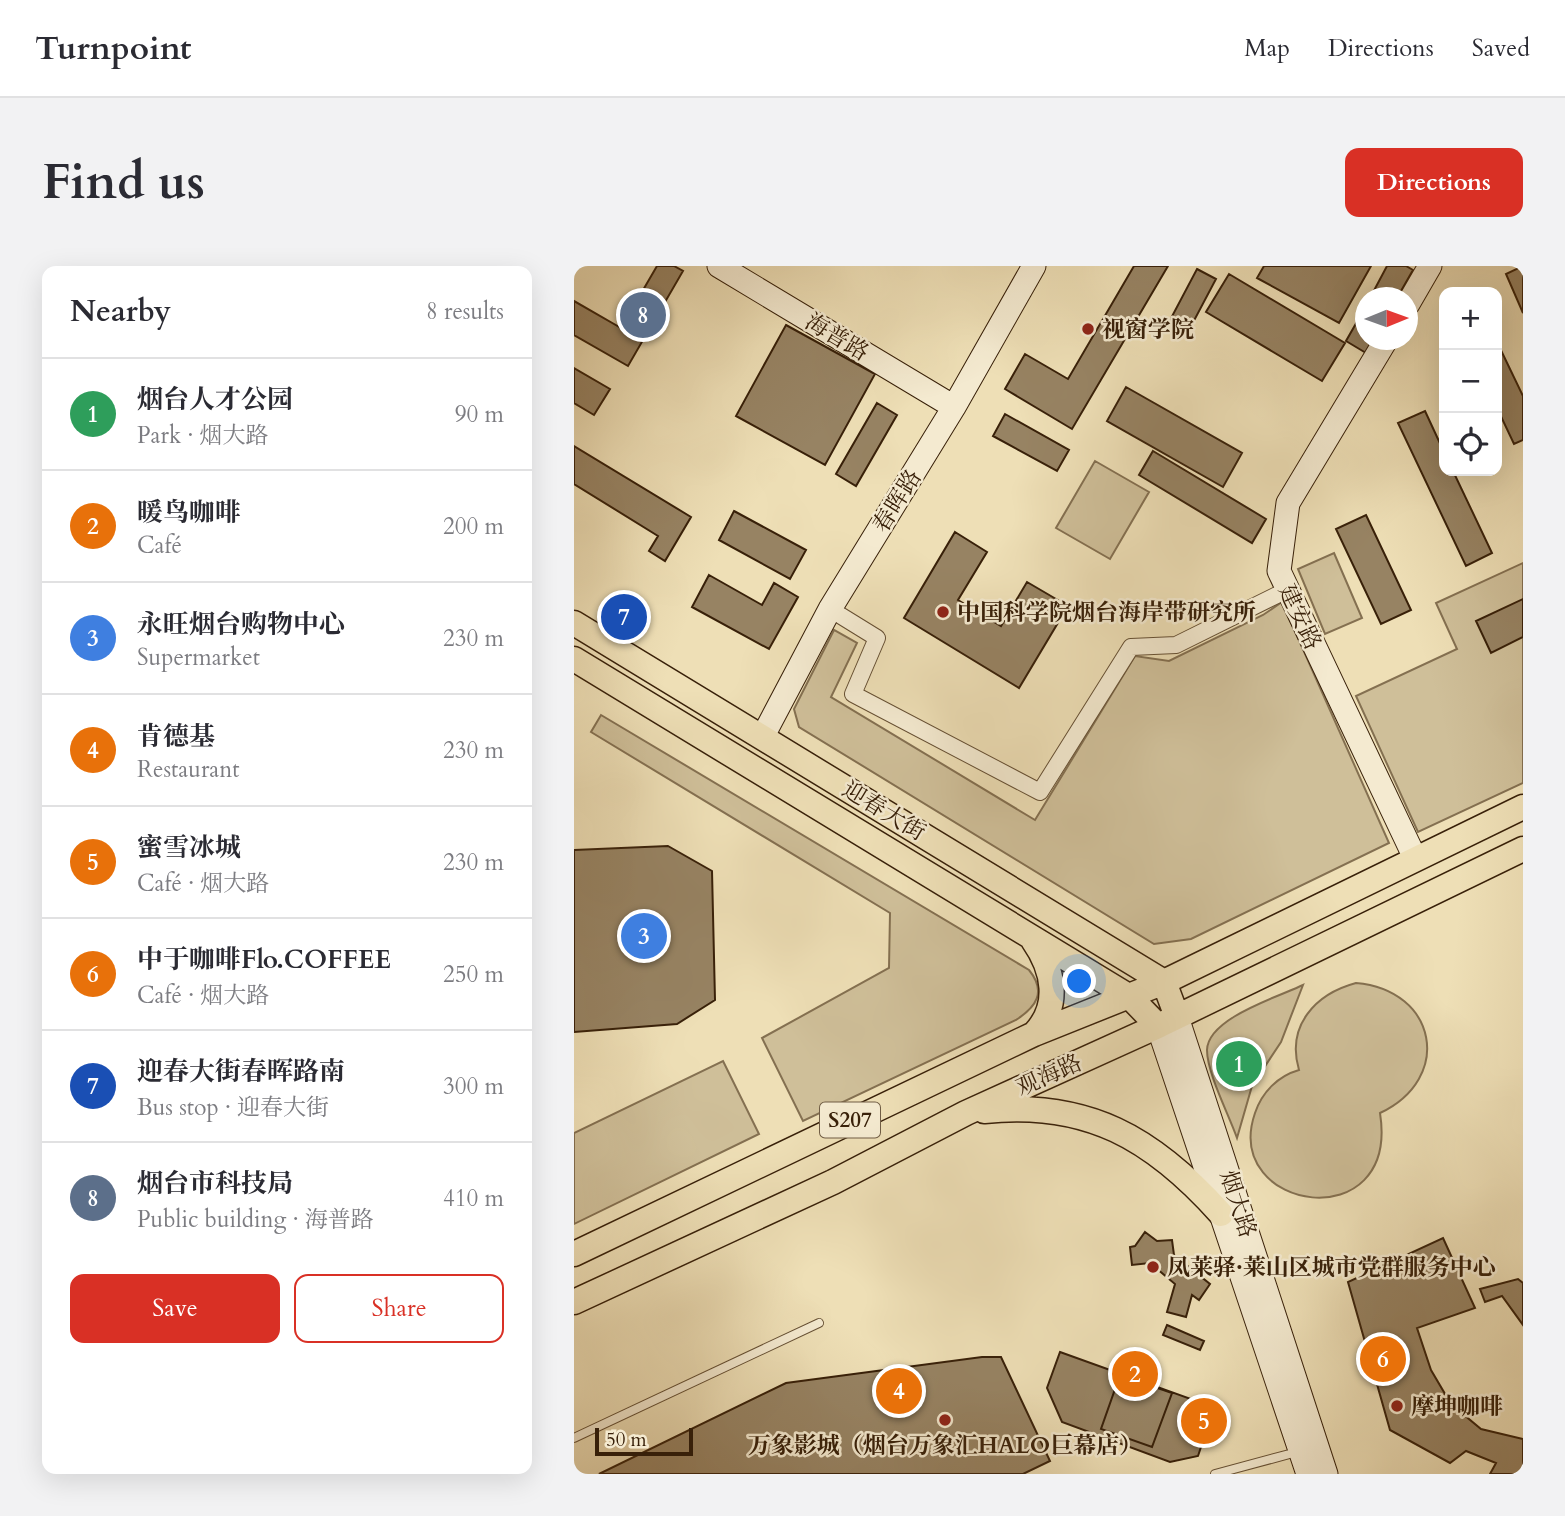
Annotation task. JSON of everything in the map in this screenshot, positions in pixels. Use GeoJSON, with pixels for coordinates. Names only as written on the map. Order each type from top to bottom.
{"type":"FeatureCollection","features":[{"type":"Feature","properties":{"kind":"main road","name":"迎春大街"},"geometry":{"type":"LineString","coordinates":[[574,623],[1164,982]]}},
{"type":"Feature","properties":{"kind":"main road","name":"迎春大街"},"geometry":{"type":"LineString","coordinates":[[574,659],[1167,1020]]}},
{"type":"Feature","properties":{"kind":"main road","name":"观海路"},"geometry":{"type":"LineString","coordinates":[[574,1254],[1034,1034],[1164,982],[1523,807]]}},
{"type":"Feature","properties":{"kind":"main road","name":"观海路"},"geometry":{"type":"LineString","coordinates":[[574,1301],[833,1182],[966,1113],[1523,849]]}},
{"type":"Feature","properties":{"kind":"main road"},"geometry":{"type":"LineString","coordinates":[[1033,940],[1045,957],[1053,988],[1044,1024],[1034,1034]]}},
{"type":"Feature","properties":{"kind":"main road"},"geometry":{"type":"LineString","coordinates":[[1164,982],[1167,1020]]}},
{"type":"Feature","properties":{"kind":"main road"},"geometry":{"type":"LineString","coordinates":[[966,1113],[1053,1109],[1087,1118],[1118,1131],[1158,1154],[1193,1183],[1221,1213]]}},
{"type":"Feature","properties":{"kind":"street","name":"海普路"},"geometry":{"type":"LineString","coordinates":[[719,266],[954,407]]}},
{"type":"Feature","properties":{"kind":"street","name":"春晖路"},"geometry":{"type":"LineString","coordinates":[[762,736],[830,609],[954,407],[1034,266]]}},
{"type":"Feature","properties":{"kind":"street"},"geometry":{"type":"LineString","coordinates":[[1418,287],[1430,266]]}},
{"type":"Feature","properties":{"kind":"street","name":"建安路"},"geometry":{"type":"LineString","coordinates":[[1380,350],[1288,503],[1279,571],[1415,859]]}},
{"type":"Feature","properties":{"kind":"street"},"geometry":{"type":"LineString","coordinates":[[830,609],[877,638],[853,694],[1040,792],[1131,647],[1177,645],[1287,590]]}},
{"type":"Feature","properties":{"kind":"street","name":"烟大路"},"geometry":{"type":"LineString","coordinates":[[1167,1020],[1221,1213],[1308,1474]]}},
{"type":"Feature","properties":{"kind":"street","name":"烟大路"},"geometry":{"type":"LineString","coordinates":[[1167,1020],[1326,1474]]}},
{"type":"Feature","properties":{"kind":"lane"},"geometry":{"type":"LineString","coordinates":[[574,1438],[819,1324]]}},
{"type":"Feature","properties":{"kind":"lane"},"geometry":{"type":"LineString","coordinates":[[1215,1474],[1300,1451]]}},
{"type":"Feature","properties":{"kind":"shaded area"},"geometry":{"type":"Polygon","coordinates":[[[1095,461],[1149,492],[1110,559],[1056,528],[1095,461]]]}},
{"type":"Feature","properties":{"kind":"shaded area"},"geometry":{"type":"Polygon","coordinates":[[[1334,553],[1362,618],[1325,634],[1298,569],[1334,553]]]}},
{"type":"Feature","properties":{"kind":"shaded area"},"geometry":{"type":"Polygon","coordinates":[[[1523,563],[1523,783],[1418,832],[1356,696],[1457,649],[1436,603],[1523,563]]]}},
{"type":"Feature","properties":{"kind":"shaded area"},"geometry":{"type":"Polygon","coordinates":[[[1282,602],[1389,843],[1191,939],[1154,944],[799,727],[794,709],[834,630],[857,643],[831,697],[1035,820],[1135,656],[1169,661],[1263,615],[1282,602]]]}},
{"type":"Feature","properties":{"kind":"shaded area"},"geometry":{"type":"Polygon","coordinates":[[[601,715],[1029,970],[1037,985],[1034,1004],[1016,1020],[803,1121],[762,1038],[889,968],[890,913],[591,732],[601,715]]]}},
{"type":"Feature","properties":{"kind":"shaded area"},"geometry":{"type":"Polygon","coordinates":[[[1356,983],[1383,989],[1404,1001],[1419,1018],[1426,1038],[1426,1058],[1419,1079],[1404,1098],[1380,1113],[1379,1153],[1364,1180],[1340,1194],[1312,1197],[1285,1190],[1263,1172],[1251,1147],[1255,1113],[1272,1086],[1284,1076],[1299,1070],[1297,1039],[1307,1014],[1328,995],[1356,983]]]}},
{"type":"Feature","properties":{"kind":"shaded area"},"geometry":{"type":"Polygon","coordinates":[[[1303,985],[1281,1042],[1252,1086],[1237,1138],[1208,1059],[1210,1039],[1219,1028],[1246,1010],[1303,985]]]}},
{"type":"Feature","properties":{"kind":"shaded area"},"geometry":{"type":"Polygon","coordinates":[[[723,1061],[759,1134],[574,1224],[574,1133],[723,1061]]]}},
{"type":"Feature","properties":{"kind":"building"},"geometry":{"type":"Polygon","coordinates":[[[657,266],[674,266],[683,271],[628,366],[574,335],[574,301],[621,328],[657,266]]]}},
{"type":"Feature","properties":{"kind":"building"},"geometry":{"type":"Polygon","coordinates":[[[1134,266],[1168,266],[1072,429],[1005,389],[1025,354],[1068,379],[1134,266]]]}},
{"type":"Feature","properties":{"kind":"building"},"geometry":{"type":"Polygon","coordinates":[[[1264,266],[1371,266],[1359,287],[1355,287],[1355,294],[1339,323],[1257,278],[1264,266]]]}},
{"type":"Feature","properties":{"kind":"building"},"geometry":{"type":"Polygon","coordinates":[[[1387,266],[1406,266],[1413,270],[1403,287],[1376,287],[1387,266]]]}},
{"type":"Feature","properties":{"kind":"building"},"geometry":{"type":"Polygon","coordinates":[[[1523,266],[1523,313],[1506,274],[1523,266]]]}},
{"type":"Feature","properties":{"kind":"building"},"geometry":{"type":"Polygon","coordinates":[[[1197,269],[1216,279],[1188,332],[1169,322],[1197,269]]]}},
{"type":"Feature","properties":{"kind":"building"},"geometry":{"type":"Polygon","coordinates":[[[1229,274],[1345,343],[1322,381],[1206,312],[1229,274]]]}},
{"type":"Feature","properties":{"kind":"building"},"geometry":{"type":"Polygon","coordinates":[[[786,325],[875,374],[825,465],[736,416],[786,325]]]}},
{"type":"Feature","properties":{"kind":"building"},"geometry":{"type":"Polygon","coordinates":[[[1355,325],[1355,346],[1346,341],[1355,325]]]}},
{"type":"Feature","properties":{"kind":"building"},"geometry":{"type":"Polygon","coordinates":[[[1502,352],[1523,396],[1523,440],[1514,444],[1502,419],[1502,352]]]}},
{"type":"Feature","properties":{"kind":"building"},"geometry":{"type":"Polygon","coordinates":[[[574,368],[610,389],[594,415],[574,403],[574,368]]]}},
{"type":"Feature","properties":{"kind":"building"},"geometry":{"type":"Polygon","coordinates":[[[1126,387],[1242,453],[1223,487],[1107,421],[1126,387]]]}},
{"type":"Feature","properties":{"kind":"building"},"geometry":{"type":"Polygon","coordinates":[[[877,403],[897,415],[856,486],[836,474],[877,403]]]}},
{"type":"Feature","properties":{"kind":"building"},"geometry":{"type":"Polygon","coordinates":[[[1425,411],[1439,441],[1439,476],[1455,476],[1492,553],[1466,566],[1398,423],[1425,411]]]}},
{"type":"Feature","properties":{"kind":"building"},"geometry":{"type":"Polygon","coordinates":[[[1005,414],[1069,450],[1057,471],[993,436],[1005,414]]]}},
{"type":"Feature","properties":{"kind":"building"},"geometry":{"type":"Polygon","coordinates":[[[574,446],[691,517],[665,561],[649,551],[658,536],[574,484],[574,446]]]}},
{"type":"Feature","properties":{"kind":"building"},"geometry":{"type":"Polygon","coordinates":[[[1153,451],[1266,519],[1252,543],[1139,475],[1153,451]]]}},
{"type":"Feature","properties":{"kind":"building"},"geometry":{"type":"Polygon","coordinates":[[[734,511],[806,550],[790,579],[719,540],[734,511]]]}},
{"type":"Feature","properties":{"kind":"building"},"geometry":{"type":"Polygon","coordinates":[[[1366,515],[1411,610],[1381,624],[1336,529],[1366,515]]]}},
{"type":"Feature","properties":{"kind":"building","name":"中国科学院烟台海岸带研究所"},"geometry":{"type":"Polygon","coordinates":[[[955,532],[987,552],[958,600],[1001,626],[1027,582],[1068,606],[1019,688],[904,618],[955,532]]]}},
{"type":"Feature","properties":{"kind":"building"},"geometry":{"type":"Polygon","coordinates":[[[709,575],[762,605],[774,583],[798,597],[769,649],[692,607],[709,575]]]}},
{"type":"Feature","properties":{"kind":"building"},"geometry":{"type":"Polygon","coordinates":[[[1523,599],[1523,637],[1491,653],[1476,621],[1523,599]]]}},
{"type":"Feature","properties":{"kind":"building"},"geometry":{"type":"Polygon","coordinates":[[[668,846],[712,871],[715,1000],[677,1024],[574,1032],[574,850],[668,846]]]}},
{"type":"Feature","properties":{"kind":"building"},"geometry":{"type":"Polygon","coordinates":[[[1145,1232],[1157,1241],[1172,1240],[1174,1255],[1210,1284],[1199,1300],[1192,1295],[1186,1317],[1167,1312],[1175,1284],[1150,1263],[1132,1265],[1130,1247],[1135,1246],[1145,1232]]]}},
{"type":"Feature","properties":{"kind":"building"},"geometry":{"type":"Polygon","coordinates":[[[1443,1238],[1475,1308],[1417,1328],[1431,1370],[1451,1404],[1481,1429],[1523,1439],[1523,1474],[1490,1474],[1496,1463],[1466,1451],[1450,1463],[1390,1430],[1348,1282],[1443,1238]]]}},
{"type":"Feature","properties":{"kind":"building"},"geometry":{"type":"Polygon","coordinates":[[[1518,1279],[1523,1283],[1523,1325],[1502,1296],[1485,1302],[1480,1289],[1518,1279]]]}},
{"type":"Feature","properties":{"kind":"building"},"geometry":{"type":"Polygon","coordinates":[[[1167,1325],[1204,1341],[1200,1350],[1163,1335],[1167,1325]]]}},
{"type":"Feature","properties":{"kind":"building"},"geometry":{"type":"Polygon","coordinates":[[[1060,1352],[1191,1399],[1210,1420],[1198,1456],[1170,1462],[1062,1422],[1047,1388],[1060,1352]]]}},
{"type":"Feature","properties":{"kind":"building"},"geometry":{"type":"Polygon","coordinates":[[[982,1357],[1001,1357],[1050,1461],[1023,1474],[599,1474],[786,1383],[982,1357]]]}},
{"type":"Feature","properties":{"kind":"building"},"geometry":{"type":"Polygon","coordinates":[[[1120,1375],[1172,1393],[1152,1447],[1101,1429],[1120,1375]]]}},
{"type":"Feature","properties":{"kind":"place","name":"烟台市科技局"},"geometry":{"type":"Point","coordinates":[643,315]}},
{"type":"Feature","properties":{"kind":"place","name":"视窗学院"},"geometry":{"type":"Point","coordinates":[1088,329]}},
{"type":"Feature","properties":{"kind":"place","name":"中国科学院烟台海岸带研究所"},"geometry":{"type":"Point","coordinates":[943,612]}},
{"type":"Feature","properties":{"kind":"place","name":"迎春大街春晖路南"},"geometry":{"type":"Point","coordinates":[624,617]}},
{"type":"Feature","properties":{"kind":"place","name":"永旺烟台购物中心"},"geometry":{"type":"Point","coordinates":[644,936]}},
{"type":"Feature","properties":{"kind":"place","name":"烟台人才公园"},"geometry":{"type":"Point","coordinates":[1239,1064]}},
{"type":"Feature","properties":{"kind":"place","name":"凤莱驿·莱山区城市党群服务中心"},"geometry":{"type":"Point","coordinates":[1153,1267]}},
{"type":"Feature","properties":{"kind":"place","name":"中于咖啡Flo.COFFEE"},"geometry":{"type":"Point","coordinates":[1383,1359]}},
{"type":"Feature","properties":{"kind":"place","name":"暖鸟咖啡"},"geometry":{"type":"Point","coordinates":[1135,1374]}},
{"type":"Feature","properties":{"kind":"place","name":"肯德基"},"geometry":{"type":"Point","coordinates":[899,1391]}},
{"type":"Feature","properties":{"kind":"place","name":"摩坤咖啡"},"geometry":{"type":"Point","coordinates":[1397,1406]}},
{"type":"Feature","properties":{"kind":"place","name":"万象影城（烟台万象汇HALO巨幕店）"},"geometry":{"type":"Point","coordinates":[945,1420]}},
{"type":"Feature","properties":{"kind":"place","name":"蜜雪冰城"},"geometry":{"type":"Point","coordinates":[1204,1421]}}]}
